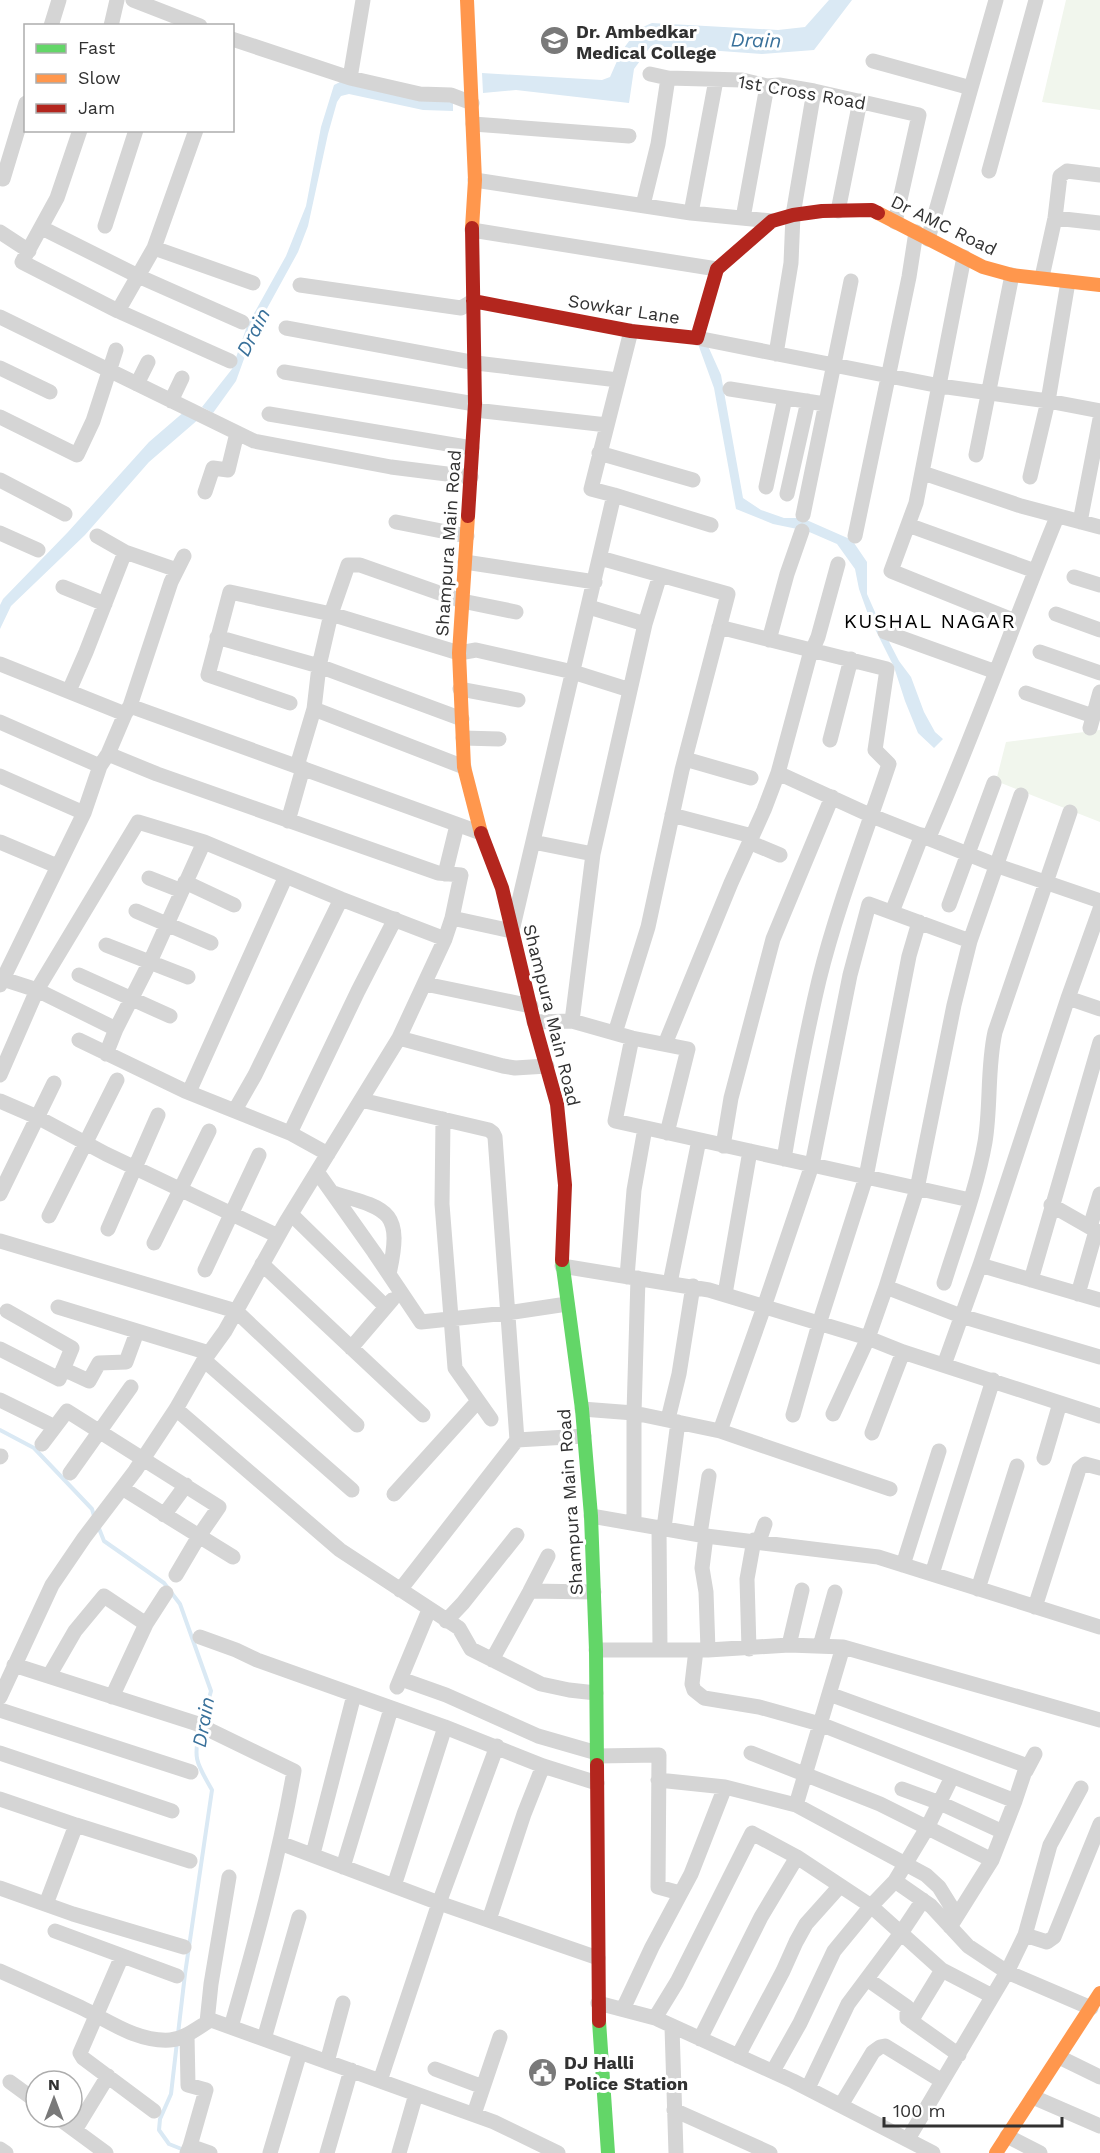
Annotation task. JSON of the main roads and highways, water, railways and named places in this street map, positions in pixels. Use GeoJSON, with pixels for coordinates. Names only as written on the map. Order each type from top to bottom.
{"type":"FeatureCollection","features":[{"type":"Feature","properties":{"kind":"water"},"geometry":{"type":"Polygon","coordinates":[[[829,0],[852,0],[814,50],[762,54],[651,46],[634,69],[629,103],[516,90],[483,93],[482,73],[602,80],[610,77],[621,52],[638,29],[652,23],[778,30],[805,27],[829,0]]]}},
{"type":"Feature","properties":{"kind":"water"},"geometry":{"type":"Polygon","coordinates":[[[340,82],[453,99],[453,111],[423,110],[349,94],[341,96],[337,102],[328,134],[308,226],[298,252],[253,334],[236,381],[213,413],[202,407],[232,369],[247,326],[286,256],[306,206],[321,127],[334,85],[340,82]]]}},
{"type":"Feature","properties":{"kind":"water"},"geometry":{"type":"Polygon","coordinates":[[[698,344],[708,346],[721,375],[743,498],[761,510],[784,518],[802,518],[852,540],[867,562],[867,594],[882,628],[899,661],[911,677],[924,712],[935,732],[943,739],[934,748],[918,733],[894,667],[869,617],[855,569],[837,544],[807,531],[773,524],[736,509],[714,388],[698,344]]]}},
{"type":"Feature","properties":{"kind":"water"},"geometry":{"type":"Polygon","coordinates":[[[185,411],[200,418],[149,462],[85,535],[11,606],[0,629],[0,605],[3,599],[68,532],[149,442],[185,411]]]}},
{"type":"Feature","properties":{"kind":"waterway","name":"Drain"},"geometry":{"type":"LineString","coordinates":[[0,1430],[34,1448],[92,1509],[94,1516]]}},
{"type":"Feature","properties":{"kind":"waterway","name":"Drain"},"geometry":{"type":"LineString","coordinates":[[98,1526],[104,1541],[164,1583],[180,1604],[211,1691],[202,1724]]}},
{"type":"Feature","properties":{"kind":"waterway","name":"Drain"},"geometry":{"type":"LineString","coordinates":[[178,2034],[212,1790],[198,1762],[197,1749],[200,1731]]}},
{"type":"Feature","properties":{"kind":"waterway","name":"Drain"},"geometry":{"type":"LineString","coordinates":[[177,2042],[171,2094],[160,2119],[159,2130],[169,2144],[184,2150]]}},
{"type":"Feature","properties":{"kind":"place","name":"Dr. Ambedkar Medical College"},"geometry":{"type":"Point","coordinates":[555,41]}},
{"type":"Feature","properties":{"kind":"place","name":"DJ Halli Police Station"},"geometry":{"type":"Point","coordinates":[543,2072]}},
{"type":"Feature","properties":{"kind":"district","name":"KUSHAL NAGAR"},"geometry":{"type":"Point","coordinates":[930,621]}}]}
